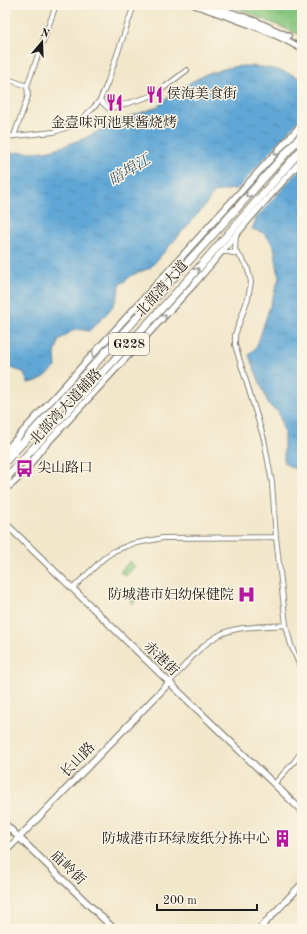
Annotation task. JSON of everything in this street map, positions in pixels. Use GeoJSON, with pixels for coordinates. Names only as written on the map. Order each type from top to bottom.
{"type":"FeatureCollection","features":[{"type":"Feature","properties":{"kind":"highway","name":"北部湾大道"},"geometry":{"type":"LineString","coordinates":[[5,462],[236,204],[302,135]]}},
{"type":"Feature","properties":{"kind":"highway","name":"北部湾大道"},"geometry":{"type":"LineString","coordinates":[[7,476],[248,215],[302,149]]}},
{"type":"Feature","properties":{"kind":"highway"},"geometry":{"type":"LineString","coordinates":[[5,451],[24,441]]}},
{"type":"Feature","properties":{"kind":"highway"},"geometry":{"type":"LineString","coordinates":[[5,488],[7,476]]}},
{"type":"Feature","properties":{"kind":"main road"},"geometry":{"type":"LineString","coordinates":[[195,5],[217,8],[255,21],[291,38],[302,45]]}},
{"type":"Feature","properties":{"kind":"main road"},"geometry":{"type":"LineString","coordinates":[[210,5],[289,41],[302,49]]}},
{"type":"Feature","properties":{"kind":"main road","name":"北部湾大道辅路"},"geometry":{"type":"LineString","coordinates":[[5,451],[236,204],[302,124]]}},
{"type":"Feature","properties":{"kind":"main road","name":"北部湾大道辅路"},"geometry":{"type":"LineString","coordinates":[[5,488],[12,485],[29,467],[38,453],[222,252],[236,235],[248,215],[302,160]]}},
{"type":"Feature","properties":{"kind":"main road","name":"赤港街"},"geometry":{"type":"LineString","coordinates":[[5,523],[302,811]]}},
{"type":"Feature","properties":{"kind":"main road","name":"长山路"},"geometry":{"type":"LineString","coordinates":[[5,852],[169,683]]}},
{"type":"Feature","properties":{"kind":"main road","name":"庙岭街"},"geometry":{"type":"LineString","coordinates":[[5,824],[114,929]]}},
{"type":"Feature","properties":{"kind":"main road"},"geometry":{"type":"LineString","coordinates":[[259,929],[302,884]]}},
{"type":"Feature","properties":{"kind":"street"},"geometry":{"type":"LineString","coordinates":[[14,136],[28,96],[27,86],[56,5]]}},
{"type":"Feature","properties":{"kind":"street"},"geometry":{"type":"LineString","coordinates":[[5,137],[54,132],[71,126],[84,117],[100,100],[134,5]]}},
{"type":"Feature","properties":{"kind":"street"},"geometry":{"type":"LineString","coordinates":[[100,100],[109,109],[148,97],[157,93],[187,70]]}},
{"type":"Feature","properties":{"kind":"street"},"geometry":{"type":"LineString","coordinates":[[5,78],[27,86]]}},
{"type":"Feature","properties":{"kind":"street"},"geometry":{"type":"LineString","coordinates":[[236,235],[235,247],[238,254],[247,266],[251,282],[248,298],[235,335],[235,345],[264,439],[272,483],[276,537],[286,624],[291,645],[302,671]]}},
{"type":"Feature","properties":{"kind":"street"},"geometry":{"type":"LineString","coordinates":[[222,252],[238,254]]}},
{"type":"Feature","properties":{"kind":"street"},"geometry":{"type":"LineString","coordinates":[[72,589],[104,558],[114,551],[132,544],[163,538],[276,537]]}},
{"type":"Feature","properties":{"kind":"street"},"geometry":{"type":"LineString","coordinates":[[169,683],[206,644],[217,637],[241,629],[286,624]]}},
{"type":"Feature","properties":{"kind":"street"},"geometry":{"type":"LineString","coordinates":[[274,784],[302,751]]}},
{"type":"Feature","properties":{"kind":"green space"},"geometry":{"type":"Polygon","coordinates":[[[230,5],[302,5],[302,33],[298,34],[230,5]]]}},
{"type":"Feature","properties":{"kind":"green space"},"geometry":{"type":"Polygon","coordinates":[[[130,561],[135,566],[126,576],[120,572],[130,561]]]}},
{"type":"Feature","properties":{"kind":"green space"},"geometry":{"type":"Polygon","coordinates":[[[128,589],[138,598],[133,604],[123,594],[128,589]]]}},
{"type":"Feature","properties":{"kind":"water","name":"暗埠江"},"geometry":{"type":"Polygon","coordinates":[[[245,66],[274,69],[302,79],[302,473],[284,463],[284,432],[278,411],[272,408],[268,403],[249,355],[257,346],[279,278],[274,246],[264,233],[252,229],[258,214],[256,202],[234,189],[215,192],[204,207],[150,268],[132,275],[121,283],[118,295],[113,305],[89,331],[75,329],[59,340],[55,354],[56,367],[47,375],[40,380],[28,383],[23,372],[5,366],[5,153],[45,151],[61,147],[85,138],[115,122],[157,107],[180,88],[206,74],[231,67],[245,66]]]}},
{"type":"Feature","properties":{"kind":"pier"},"geometry":{"type":"Polygon","coordinates":[[[302,117],[302,166],[254,220],[254,204],[235,192],[302,117]]]}},
{"type":"Feature","properties":{"kind":"place","name":"侯海美食街"},"geometry":{"type":"Point","coordinates":[154,94]}},
{"type":"Feature","properties":{"kind":"place","name":"金壹味河池果酱烧烤"},"geometry":{"type":"Point","coordinates":[114,103]}},
{"type":"Feature","properties":{"kind":"place","name":"尖山路口"},"geometry":{"type":"Point","coordinates":[24,468]}},
{"type":"Feature","properties":{"kind":"place","name":"防城港市妇幼保健院"},"geometry":{"type":"Point","coordinates":[247,595]}},
{"type":"Feature","properties":{"kind":"place","name":"防城港市环绿废纸分拣中心"},"geometry":{"type":"Point","coordinates":[283,839]}}]}
